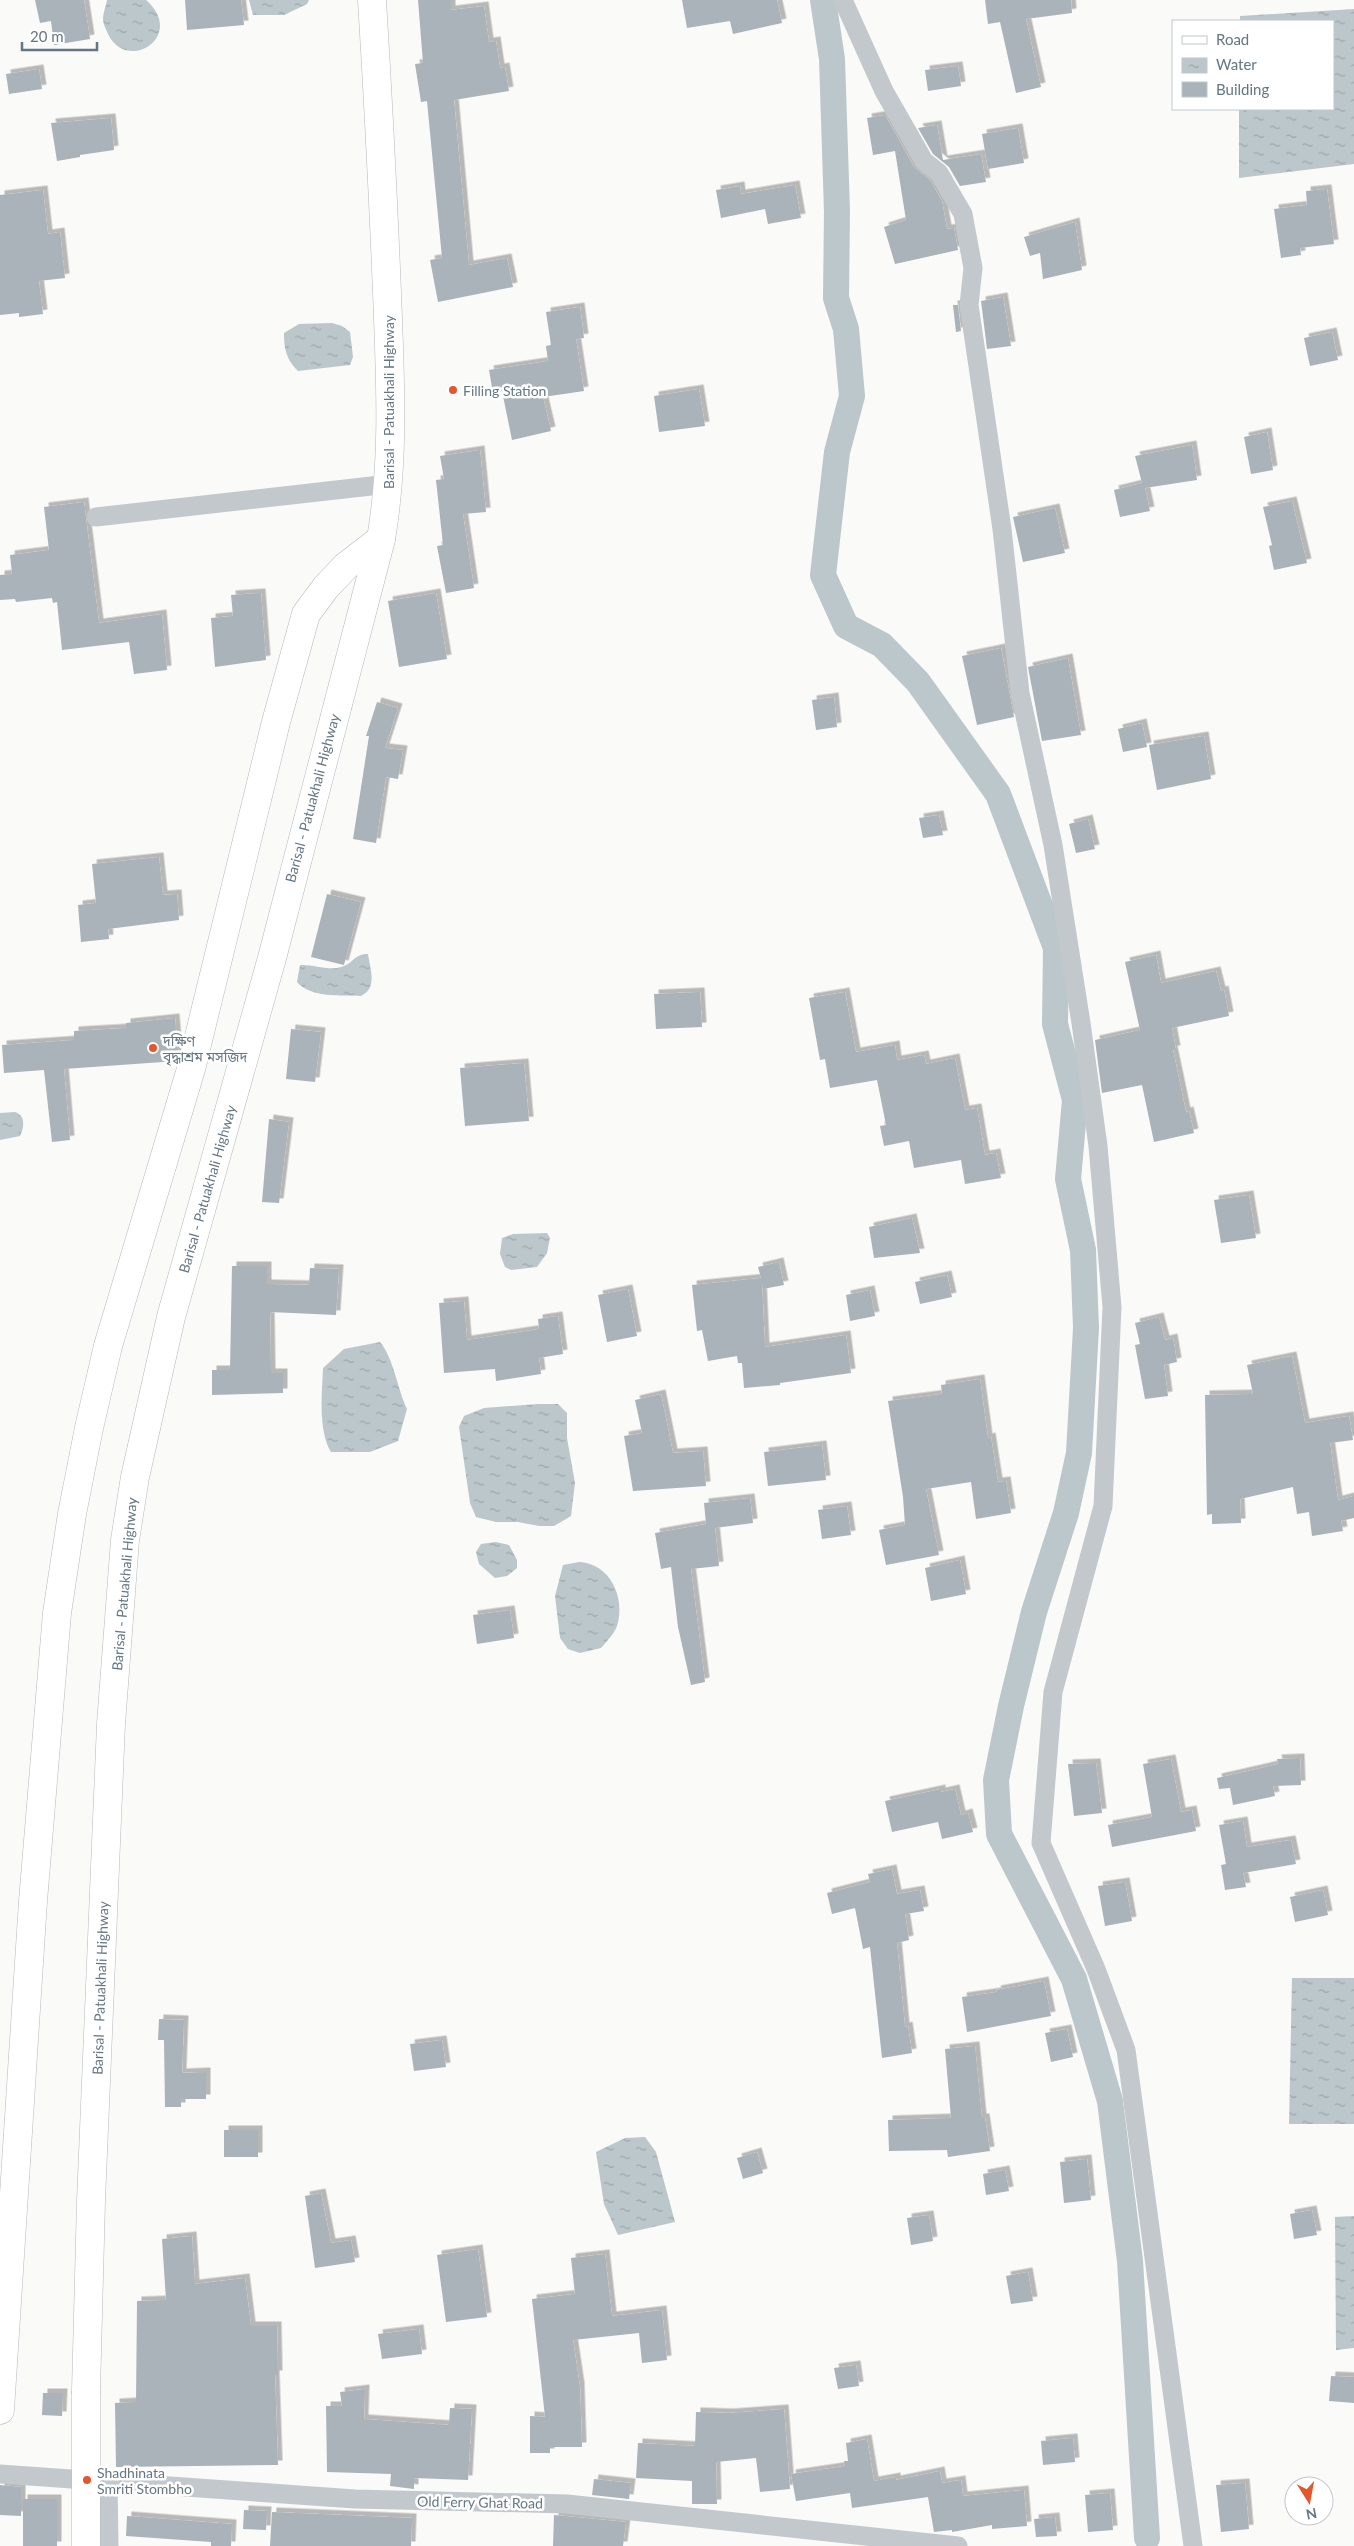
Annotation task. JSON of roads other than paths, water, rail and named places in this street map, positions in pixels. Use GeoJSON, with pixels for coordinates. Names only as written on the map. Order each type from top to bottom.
{"type":"FeatureCollection","features":[{"type":"Feature","properties":{"kind":"main road","name":"Barisal - Patuakhali Highway"},"geometry":{"type":"LineString","coordinates":[[86,2546],[86,2391],[91,2201],[112,1724],[125,1540],[135,1477],[171,1317],[272,958],[381,539],[389,484],[390,361],[372,0]]}},
{"type":"Feature","properties":{"kind":"main road"},"geometry":{"type":"LineString","coordinates":[[0,2410],[33,1901],[57,1613],[89,1428],[113,1328],[194,1060],[276,722],[306,614],[326,587],[346,566],[381,539]]}},
{"type":"Feature","properties":{"kind":"street"},"geometry":{"type":"LineString","coordinates":[[843,0],[884,91],[924,161],[939,173],[963,214],[973,268],[969,305],[1002,529],[1020,693],[1052,845],[1081,1023],[1098,1146],[1112,1308],[1104,1496],[1103,1506],[1053,1692],[1042,1843],[1096,1969],[1126,2050],[1192,2546]]}},
{"type":"Feature","properties":{"kind":"street"},"geometry":{"type":"LineString","coordinates":[[96,517],[389,484]]}},
{"type":"Feature","properties":{"kind":"street","name":"Old Ferry Ghat Road"},"geometry":{"type":"LineString","coordinates":[[0,2474],[355,2499],[567,2504],[958,2546]]}},
{"type":"Feature","properties":{"kind":"street"},"geometry":{"type":"LineString","coordinates":[[108,2481],[109,2546]]}},
{"type":"Feature","properties":{"kind":"water"},"geometry":{"type":"Polygon","coordinates":[[[107,0],[146,0],[157,13],[160,26],[157,37],[149,46],[139,50],[128,51],[117,46],[108,34],[103,19],[107,0]]]}},
{"type":"Feature","properties":{"kind":"water"},"geometry":{"type":"Polygon","coordinates":[[[249,0],[309,0],[307,4],[284,15],[253,15],[249,0]]]}},
{"type":"Feature","properties":{"kind":"water"},"geometry":{"type":"Polygon","coordinates":[[[1354,9],[1354,164],[1239,178],[1239,110],[1334,110],[1334,20],[1240,20],[1240,16],[1354,9]]]}},
{"type":"Feature","properties":{"kind":"water"},"geometry":{"type":"Polygon","coordinates":[[[332,323],[342,326],[350,332],[353,357],[350,365],[298,371],[286,354],[284,333],[299,324],[332,323]]]}},
{"type":"Feature","properties":{"kind":"water"},"geometry":{"type":"Polygon","coordinates":[[[368,954],[372,978],[370,988],[361,996],[318,993],[310,991],[297,982],[300,965],[339,968],[360,955],[368,954]]]}},
{"type":"Feature","properties":{"kind":"water"},"geometry":{"type":"Polygon","coordinates":[[[15,1112],[22,1119],[23,1126],[20,1136],[0,1140],[0,1113],[15,1112]]]}},
{"type":"Feature","properties":{"kind":"water"},"geometry":{"type":"Polygon","coordinates":[[[547,1233],[550,1238],[547,1253],[537,1267],[511,1270],[505,1267],[500,1254],[502,1238],[513,1234],[547,1233]]]}},
{"type":"Feature","properties":{"kind":"water"},"geometry":{"type":"Polygon","coordinates":[[[380,1342],[389,1357],[407,1409],[398,1441],[370,1452],[331,1452],[322,1423],[323,1368],[344,1349],[380,1342]]]}},
{"type":"Feature","properties":{"kind":"water"},"geometry":{"type":"Polygon","coordinates":[[[558,1404],[567,1413],[567,1438],[575,1483],[571,1516],[554,1526],[539,1526],[518,1522],[496,1522],[476,1517],[470,1503],[459,1427],[464,1416],[484,1408],[558,1404]]]}},
{"type":"Feature","properties":{"kind":"water"},"geometry":{"type":"Polygon","coordinates":[[[496,1542],[509,1545],[517,1560],[517,1568],[507,1576],[495,1578],[479,1564],[476,1552],[481,1544],[496,1542]]]}},
{"type":"Feature","properties":{"kind":"water"},"geometry":{"type":"Polygon","coordinates":[[[579,1562],[599,1568],[607,1575],[613,1584],[619,1604],[617,1626],[610,1638],[601,1648],[580,1653],[568,1649],[560,1638],[555,1596],[563,1565],[579,1562]]]}},
{"type":"Feature","properties":{"kind":"water"},"geometry":{"type":"Polygon","coordinates":[[[1292,1978],[1354,1978],[1354,2124],[1289,2124],[1292,1978]]]}},
{"type":"Feature","properties":{"kind":"water"},"geometry":{"type":"Polygon","coordinates":[[[645,2137],[656,2152],[675,2222],[618,2235],[604,2204],[596,2152],[625,2138],[645,2137]]]}},
{"type":"Feature","properties":{"kind":"water"},"geometry":{"type":"Polygon","coordinates":[[[1354,2216],[1354,2348],[1336,2350],[1335,2217],[1354,2216]]]}},
{"type":"Feature","properties":{"kind":"waterway"},"geometry":{"type":"LineString","coordinates":[[823,0],[832,59],[837,211],[836,298],[846,329],[852,396],[837,452],[823,575],[846,626],[882,645],[918,682],[998,794],[1056,948],[1055,1024],[1075,1100],[1068,1179],[1083,1250],[1086,1328],[1079,1453],[1066,1513],[1034,1612],[1011,1706],[996,1780],[999,1834],[1074,1979],[1110,2101],[1130,2261],[1147,2538]]}},
{"type":"Feature","properties":{"kind":"place","name":"Filling Station"},"geometry":{"type":"Point","coordinates":[453,390]}},
{"type":"Feature","properties":{"kind":"place","name":"দক্ষিণ বৃদ্ধাশ্রম মসজিদ"},"geometry":{"type":"Point","coordinates":[153,1048]}},
{"type":"Feature","properties":{"kind":"place","name":"Shadhinata Smriti Stombho"},"geometry":{"type":"Point","coordinates":[87,2480]}}]}
